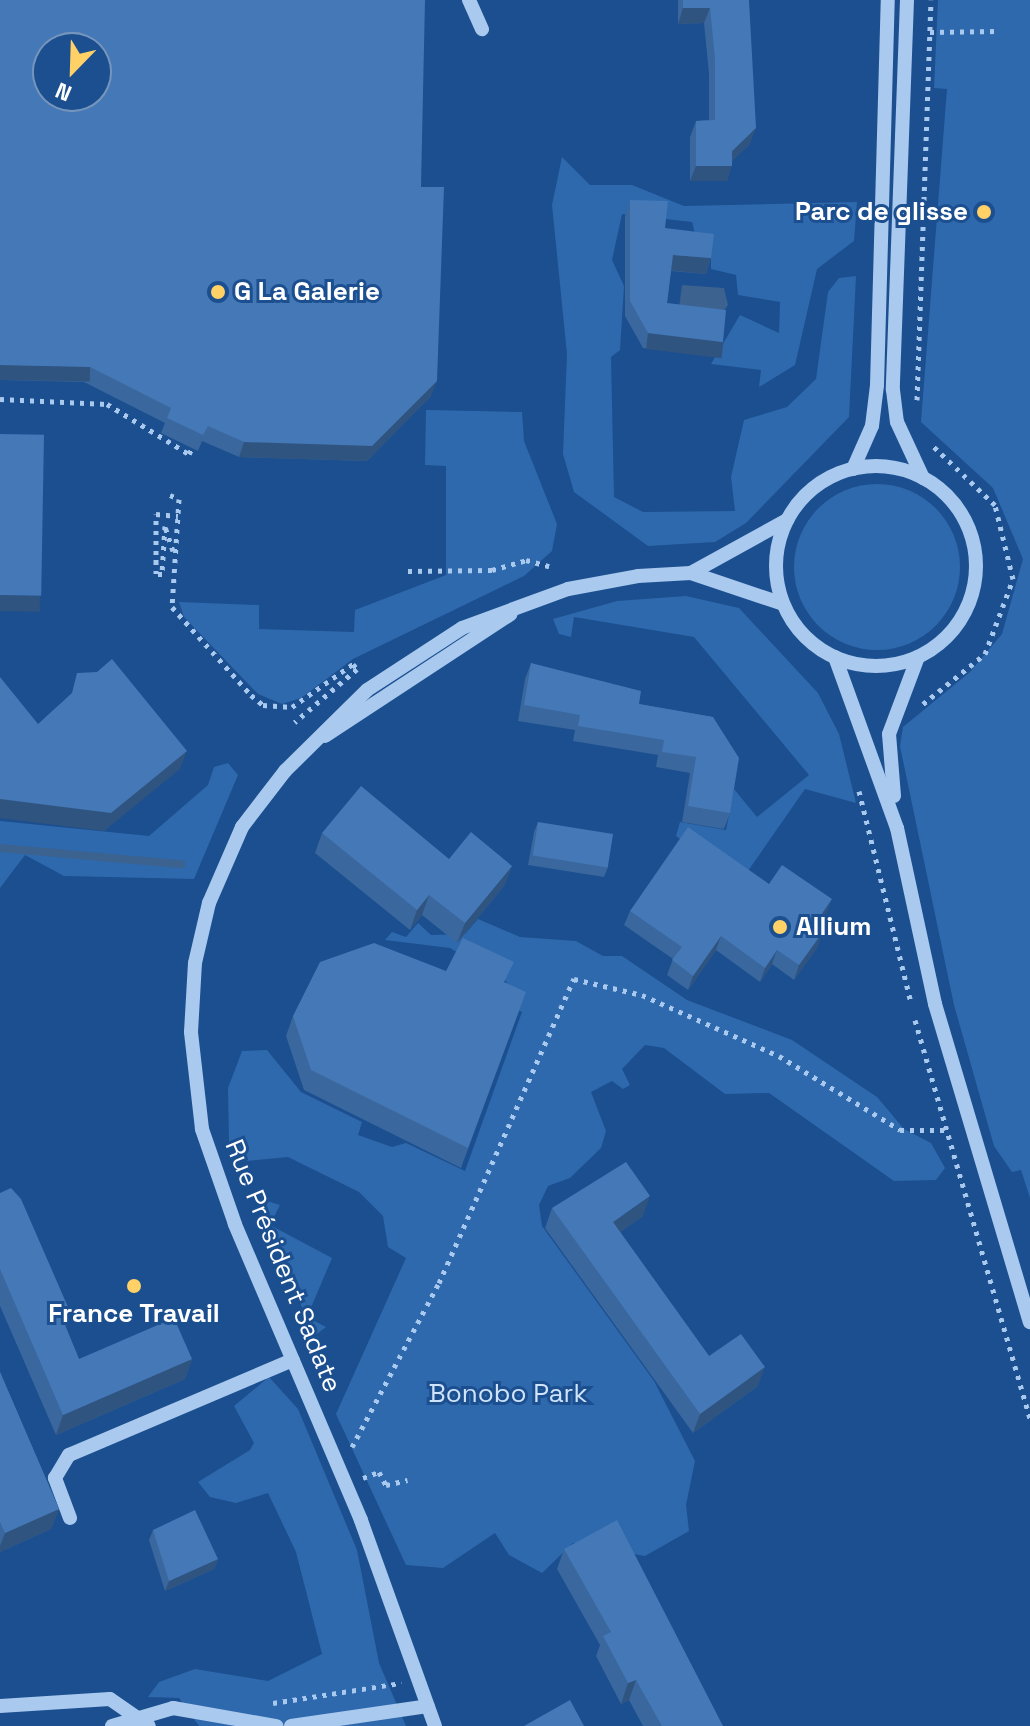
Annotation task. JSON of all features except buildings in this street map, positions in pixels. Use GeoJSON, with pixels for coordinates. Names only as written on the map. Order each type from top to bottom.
{"type":"FeatureCollection","features":[{"type":"Feature","properties":{"kind":"street"},"geometry":{"type":"LineString","coordinates":[[469,0],[482,29]]}},
{"type":"Feature","properties":{"kind":"street"},"geometry":{"type":"LineString","coordinates":[[853,469],[872,426],[877,385],[888,0]]}},
{"type":"Feature","properties":{"kind":"street"},"geometry":{"type":"LineString","coordinates":[[907,0],[893,390],[897,422],[923,478],[964,519],[976,574],[957,623],[918,657],[889,734],[897,828],[935,1004],[1030,1322]]}},
{"type":"Feature","properties":{"kind":"street"},"geometry":{"type":"LineString","coordinates":[[691,573],[787,520],[818,485],[853,469],[889,467],[923,478]]}},
{"type":"Feature","properties":{"kind":"street"},"geometry":{"type":"LineString","coordinates":[[787,520],[776,562],[780,603],[805,636],[835,657],[866,665],[918,657]]}},
{"type":"Feature","properties":{"kind":"street"},"geometry":{"type":"LineString","coordinates":[[691,573],[780,603]]}},
{"type":"Feature","properties":{"kind":"street","name":"Rue Président Sadate"},"geometry":{"type":"LineString","coordinates":[[435,1726],[347,1484],[208,1150],[191,1032],[197,954],[225,862],[254,809],[313,743],[398,667],[462,628],[597,582],[691,573]]}},
{"type":"Feature","properties":{"kind":"street"},"geometry":{"type":"LineString","coordinates":[[835,657],[897,828]]}},
{"type":"Feature","properties":{"kind":"street"},"geometry":{"type":"LineString","coordinates":[[70,1518],[55,1478],[69,1455],[293,1360]]}},
{"type":"Feature","properties":{"kind":"street"},"geometry":{"type":"LineString","coordinates":[[0,1706],[82,1697],[110,1699],[149,1726]]}},
{"type":"Feature","properties":{"kind":"street"},"geometry":{"type":"LineString","coordinates":[[291,1726],[428,1706]]}},
{"type":"Feature","properties":{"kind":"street"},"geometry":{"type":"LineString","coordinates":[[112,1726],[135,1714],[202,1708],[276,1726]]}},
{"type":"Feature","properties":{"kind":"path"},"geometry":{"type":"LineString","coordinates":[[917,415],[931,0]]}},
{"type":"Feature","properties":{"kind":"path"},"geometry":{"type":"LineString","coordinates":[[930,32],[999,31]]}},
{"type":"Feature","properties":{"kind":"path"},"geometry":{"type":"LineString","coordinates":[[0,399],[107,404],[189,454],[192,448]]}},
{"type":"Feature","properties":{"kind":"path"},"geometry":{"type":"LineString","coordinates":[[917,711],[985,654],[1013,579],[995,505],[924,437]]}},
{"type":"Feature","properties":{"kind":"path"},"geometry":{"type":"LineString","coordinates":[[170,495],[179,499],[173,556],[175,614],[263,705],[292,707],[353,664],[357,669],[295,722]]}},
{"type":"Feature","properties":{"kind":"path"},"geometry":{"type":"LineString","coordinates":[[173,556],[165,526],[162,574],[156,574],[156,514],[178,516]]}},
{"type":"Feature","properties":{"kind":"path"},"geometry":{"type":"LineString","coordinates":[[408,571],[492,570],[526,560],[549,566]]}},
{"type":"Feature","properties":{"kind":"path"},"geometry":{"type":"LineString","coordinates":[[337,1460],[348,1455],[439,1283],[574,979],[642,995],[779,1056],[900,1130],[945,1130]]}},
{"type":"Feature","properties":{"kind":"path"},"geometry":{"type":"LineString","coordinates":[[347,1484],[379,1472],[386,1485],[407,1480]]}},
{"type":"Feature","properties":{"kind":"green space"},"geometry":{"type":"Polygon","coordinates":[[[938,0],[1030,0],[1030,1198],[1021,1170],[1012,1172],[994,1146],[954,1005],[900,746],[903,727],[970,672],[1002,634],[1023,559],[993,488],[921,422],[947,89],[934,88],[938,0]]]}},
{"type":"Feature","properties":{"kind":"green space"},"geometry":{"type":"Polygon","coordinates":[[[562,157],[590,185],[632,185],[684,206],[857,202],[854,241],[817,269],[795,365],[759,387],[761,370],[711,364],[740,315],[779,333],[780,302],[738,295],[736,275],[711,269],[711,249],[698,245],[692,222],[622,214],[612,260],[624,286],[620,350],[611,357],[614,497],[643,512],[735,511],[731,477],[744,420],[787,407],[816,379],[828,292],[839,278],[856,276],[849,417],[746,523],[715,542],[648,546],[574,492],[563,454],[567,354],[552,205],[562,157]]]}},
{"type":"Feature","properties":{"kind":"green space"},"geometry":{"type":"Polygon","coordinates":[[[426,410],[522,412],[524,441],[557,524],[552,551],[524,576],[353,659],[301,698],[282,704],[258,694],[184,617],[179,602],[259,605],[259,629],[354,632],[355,610],[446,575],[446,466],[425,465],[426,410]]]}},
{"type":"Feature","properties":{"kind":"green space"},"geometry":{"type":"Polygon","coordinates":[[[877,484],[909,490],[936,508],[954,535],[960,567],[954,599],[936,626],[909,644],[877,650],[845,644],[818,626],[800,599],[794,567],[800,535],[818,508],[845,490],[877,484]]]}},
{"type":"Feature","properties":{"kind":"green space"},"geometry":{"type":"Polygon","coordinates":[[[686,596],[739,608],[818,693],[839,734],[856,803],[805,789],[741,881],[676,836],[680,822],[726,830],[734,789],[757,817],[809,775],[694,637],[574,617],[571,637],[559,634],[553,619],[617,601],[686,596]]]}},
{"type":"Feature","properties":{"kind":"green space"},"geometry":{"type":"Polygon","coordinates":[[[228,763],[238,775],[194,879],[64,876],[25,855],[0,888],[0,821],[149,836],[208,785],[214,767],[228,763]]]}},
{"type":"Feature","properties":{"kind":"green space","name":"Bonobo Park"},"geometry":{"type":"Polygon","coordinates":[[[478,919],[520,937],[576,941],[603,956],[622,956],[687,1000],[792,1040],[877,1097],[904,1129],[931,1143],[945,1168],[936,1180],[894,1181],[769,1093],[725,1094],[664,1048],[645,1045],[622,1069],[630,1085],[623,1089],[612,1081],[591,1092],[606,1131],[601,1148],[570,1178],[548,1186],[539,1205],[542,1226],[654,1381],[695,1461],[686,1505],[689,1531],[645,1556],[573,1543],[542,1573],[509,1555],[495,1533],[443,1568],[406,1565],[336,1414],[406,1258],[388,1247],[383,1216],[359,1192],[288,1157],[247,1161],[229,1142],[228,1088],[242,1051],[267,1050],[301,1092],[362,1122],[358,1135],[392,1147],[406,1143],[465,1171],[522,1012],[499,1000],[507,982],[450,948],[385,940],[392,932],[406,937],[418,923],[431,935],[465,934],[478,919]]]}},
{"type":"Feature","properties":{"kind":"green space"},"geometry":{"type":"Polygon","coordinates":[[[267,1201],[280,1205],[270,1225],[332,1258],[307,1317],[326,1327],[314,1336],[259,1206],[267,1201]]]}},
{"type":"Feature","properties":{"kind":"green space"},"geometry":{"type":"Polygon","coordinates":[[[269,1377],[298,1409],[357,1550],[379,1663],[406,1726],[199,1726],[179,1698],[148,1697],[159,1682],[195,1669],[268,1681],[322,1654],[296,1552],[268,1493],[236,1503],[210,1497],[198,1482],[250,1450],[254,1443],[234,1406],[269,1377]]]}},
{"type":"Feature","properties":{"kind":"shaded area"},"geometry":{"type":"Polygon","coordinates":[[[682,285],[724,288],[728,305],[722,313],[679,308],[682,285]]]}},
{"type":"Feature","properties":{"kind":"waterway"},"geometry":{"type":"LineString","coordinates":[[0,848],[181,864]]}},
{"type":"Feature","properties":{"kind":"place","name":"Parc de glisse"},"geometry":{"type":"Point","coordinates":[984,212]}},
{"type":"Feature","properties":{"kind":"place","name":"G La Galerie"},"geometry":{"type":"Point","coordinates":[218,292]}},
{"type":"Feature","properties":{"kind":"place","name":"Allium"},"geometry":{"type":"Point","coordinates":[780,927]}},
{"type":"Feature","properties":{"kind":"place","name":"France Travail"},"geometry":{"type":"Point","coordinates":[134,1286]}}]}
